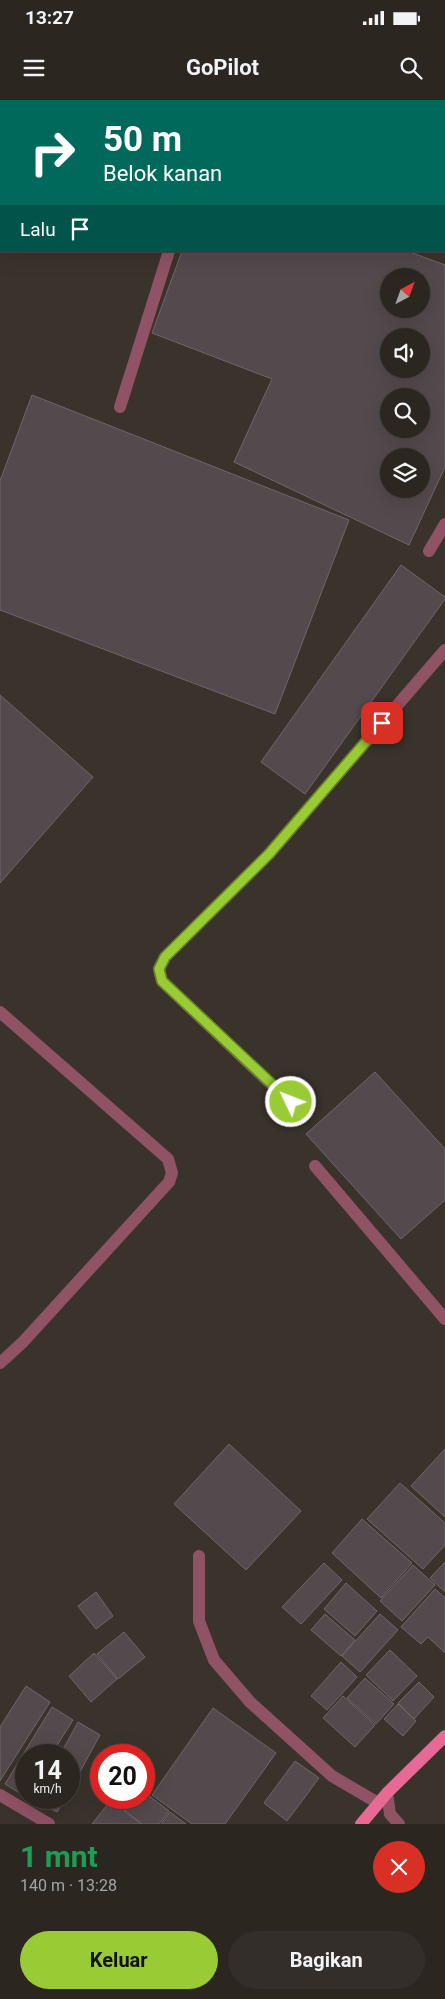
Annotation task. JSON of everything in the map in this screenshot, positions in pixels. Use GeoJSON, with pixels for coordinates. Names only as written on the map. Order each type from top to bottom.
{"type":"FeatureCollection","features":[{"type":"Feature","properties":{"kind":"main road"},"geometry":{"type":"LineString","coordinates":[[361,1824],[382,1798],[445,1736]]}},
{"type":"Feature","properties":{"kind":"street"},"geometry":{"type":"LineString","coordinates":[[120,407],[169,252]]}},
{"type":"Feature","properties":{"kind":"street"},"geometry":{"type":"LineString","coordinates":[[428,551],[445,524]]}},
{"type":"Feature","properties":{"kind":"street"},"geometry":{"type":"LineString","coordinates":[[291,1102],[162,981],[159,969],[165,957],[269,854],[445,650]]}},
{"type":"Feature","properties":{"kind":"street"},"geometry":{"type":"LineString","coordinates":[[0,1012],[168,1160],[172,1173],[169,1182],[23,1342],[0,1363]]}},
{"type":"Feature","properties":{"kind":"street"},"geometry":{"type":"LineString","coordinates":[[314,1166],[445,1319]]}},
{"type":"Feature","properties":{"kind":"street"},"geometry":{"type":"LineString","coordinates":[[199,1556],[199,1621],[214,1660],[250,1702],[332,1776],[382,1798],[390,1814],[399,1824]]}},
{"type":"Feature","properties":{"kind":"street"},"geometry":{"type":"LineString","coordinates":[[0,1795],[49,1824]]}},
{"type":"Feature","properties":{"kind":"building"},"geometry":{"type":"Polygon","coordinates":[[[182,252],[410,252],[445,265],[445,467],[409,545],[234,462],[272,379],[152,333],[182,252]]]}},
{"type":"Feature","properties":{"kind":"building"},"geometry":{"type":"Polygon","coordinates":[[[32,395],[349,520],[275,714],[0,610],[0,481],[32,395]]]}},
{"type":"Feature","properties":{"kind":"building"},"geometry":{"type":"Polygon","coordinates":[[[401,565],[445,597],[445,599],[305,794],[261,762],[401,565]]]}},
{"type":"Feature","properties":{"kind":"building"},"geometry":{"type":"Polygon","coordinates":[[[0,695],[93,777],[0,883],[0,695]]]}},
{"type":"Feature","properties":{"kind":"building"},"geometry":{"type":"Polygon","coordinates":[[[375,1072],[445,1149],[445,1200],[401,1239],[306,1134],[375,1072]]]}},
{"type":"Feature","properties":{"kind":"building"},"geometry":{"type":"Polygon","coordinates":[[[229,1444],[301,1511],[246,1570],[174,1504],[229,1444]]]}},
{"type":"Feature","properties":{"kind":"building"},"geometry":{"type":"Polygon","coordinates":[[[445,1449],[445,1517],[411,1486],[445,1449]]]}},
{"type":"Feature","properties":{"kind":"building"},"geometry":{"type":"Polygon","coordinates":[[[400,1483],[445,1523],[445,1545],[423,1569],[367,1519],[400,1483]]]}},
{"type":"Feature","properties":{"kind":"building"},"geometry":{"type":"Polygon","coordinates":[[[362,1519],[412,1563],[381,1598],[332,1553],[362,1519]]]}},
{"type":"Feature","properties":{"kind":"building"},"geometry":{"type":"Polygon","coordinates":[[[445,1562],[445,1592],[430,1578],[445,1562]]]}},
{"type":"Feature","properties":{"kind":"building"},"geometry":{"type":"Polygon","coordinates":[[[324,1563],[342,1580],[301,1624],[282,1607],[324,1563]]]}},
{"type":"Feature","properties":{"kind":"building"},"geometry":{"type":"Polygon","coordinates":[[[413,1565],[435,1585],[402,1621],[380,1601],[413,1565]]]}},
{"type":"Feature","properties":{"kind":"building"},"geometry":{"type":"Polygon","coordinates":[[[346,1583],[377,1611],[355,1636],[324,1609],[346,1583]]]}},
{"type":"Feature","properties":{"kind":"building"},"geometry":{"type":"Polygon","coordinates":[[[435,1589],[445,1598],[445,1653],[428,1637],[421,1644],[401,1627],[435,1589]]]}},
{"type":"Feature","properties":{"kind":"building"},"geometry":{"type":"Polygon","coordinates":[[[96,1592],[113,1616],[96,1629],[78,1606],[96,1592]]]}},
{"type":"Feature","properties":{"kind":"building"},"geometry":{"type":"Polygon","coordinates":[[[325,1614],[355,1640],[341,1656],[311,1630],[325,1614]]]}},
{"type":"Feature","properties":{"kind":"building"},"geometry":{"type":"Polygon","coordinates":[[[380,1614],[398,1630],[360,1672],[342,1656],[380,1614]]]}},
{"type":"Feature","properties":{"kind":"building"},"geometry":{"type":"Polygon","coordinates":[[[124,1632],[145,1657],[118,1679],[97,1654],[124,1632]]]}},
{"type":"Feature","properties":{"kind":"building"},"geometry":{"type":"Polygon","coordinates":[[[390,1650],[417,1676],[393,1701],[366,1675],[390,1650]]]}},
{"type":"Feature","properties":{"kind":"building"},"geometry":{"type":"Polygon","coordinates":[[[94,1653],[117,1679],[91,1702],[69,1676],[94,1653]]]}},
{"type":"Feature","properties":{"kind":"building"},"geometry":{"type":"Polygon","coordinates":[[[341,1662],[357,1677],[327,1710],[311,1696],[341,1662]]]}},
{"type":"Feature","properties":{"kind":"building"},"geometry":{"type":"Polygon","coordinates":[[[365,1678],[394,1704],[376,1724],[347,1698],[365,1678]]]}},
{"type":"Feature","properties":{"kind":"building"},"geometry":{"type":"Polygon","coordinates":[[[419,1682],[434,1697],[414,1719],[398,1703],[419,1682]]]}},
{"type":"Feature","properties":{"kind":"building"},"geometry":{"type":"Polygon","coordinates":[[[26,1686],[50,1702],[23,1744],[15,1744],[15,1757],[0,1781],[0,1727],[26,1686]]]}},
{"type":"Feature","properties":{"kind":"building"},"geometry":{"type":"Polygon","coordinates":[[[343,1696],[375,1725],[355,1747],[323,1718],[343,1696]]]}},
{"type":"Feature","properties":{"kind":"building"},"geometry":{"type":"Polygon","coordinates":[[[398,1704],[416,1721],[403,1736],[384,1719],[398,1704]]]}},
{"type":"Feature","properties":{"kind":"building"},"geometry":{"type":"Polygon","coordinates":[[[52,1707],[73,1720],[58,1744],[29,1744],[52,1707]]]}},
{"type":"Feature","properties":{"kind":"building"},"geometry":{"type":"Polygon","coordinates":[[[213,1708],[276,1753],[225,1824],[192,1824],[155,1797],[155,1791],[213,1708]]]}},
{"type":"Feature","properties":{"kind":"building"},"geometry":{"type":"Polygon","coordinates":[[[78,1722],[100,1735],[95,1744],[90,1744],[90,1753],[80,1772],[80,1744],[66,1744],[78,1722]]]}},
{"type":"Feature","properties":{"kind":"building"},"geometry":{"type":"Polygon","coordinates":[[[295,1761],[319,1778],[287,1821],[264,1803],[295,1761]]]}},
{"type":"Feature","properties":{"kind":"building"},"geometry":{"type":"Polygon","coordinates":[[[15,1768],[15,1790],[5,1784],[15,1768]]]}},
{"type":"Feature","properties":{"kind":"building"},"geometry":{"type":"Polygon","coordinates":[[[155,1800],[169,1811],[159,1824],[142,1824],[125,1811],[127,1809],[155,1809],[155,1800]]]}},
{"type":"Feature","properties":{"kind":"building"},"geometry":{"type":"Polygon","coordinates":[[[104,1809],[122,1809],[141,1824],[92,1824],[104,1809]]]}},
{"type":"Feature","properties":{"kind":"building"},"geometry":{"type":"Polygon","coordinates":[[[170,1812],[186,1824],[161,1824],[170,1812]]]}},
{"type":"Feature","properties":{"kind":"route"},"geometry":{"type":"LineString","coordinates":[[291,1102],[162,981],[159,969],[165,957],[269,854],[382,723]]}}]}
